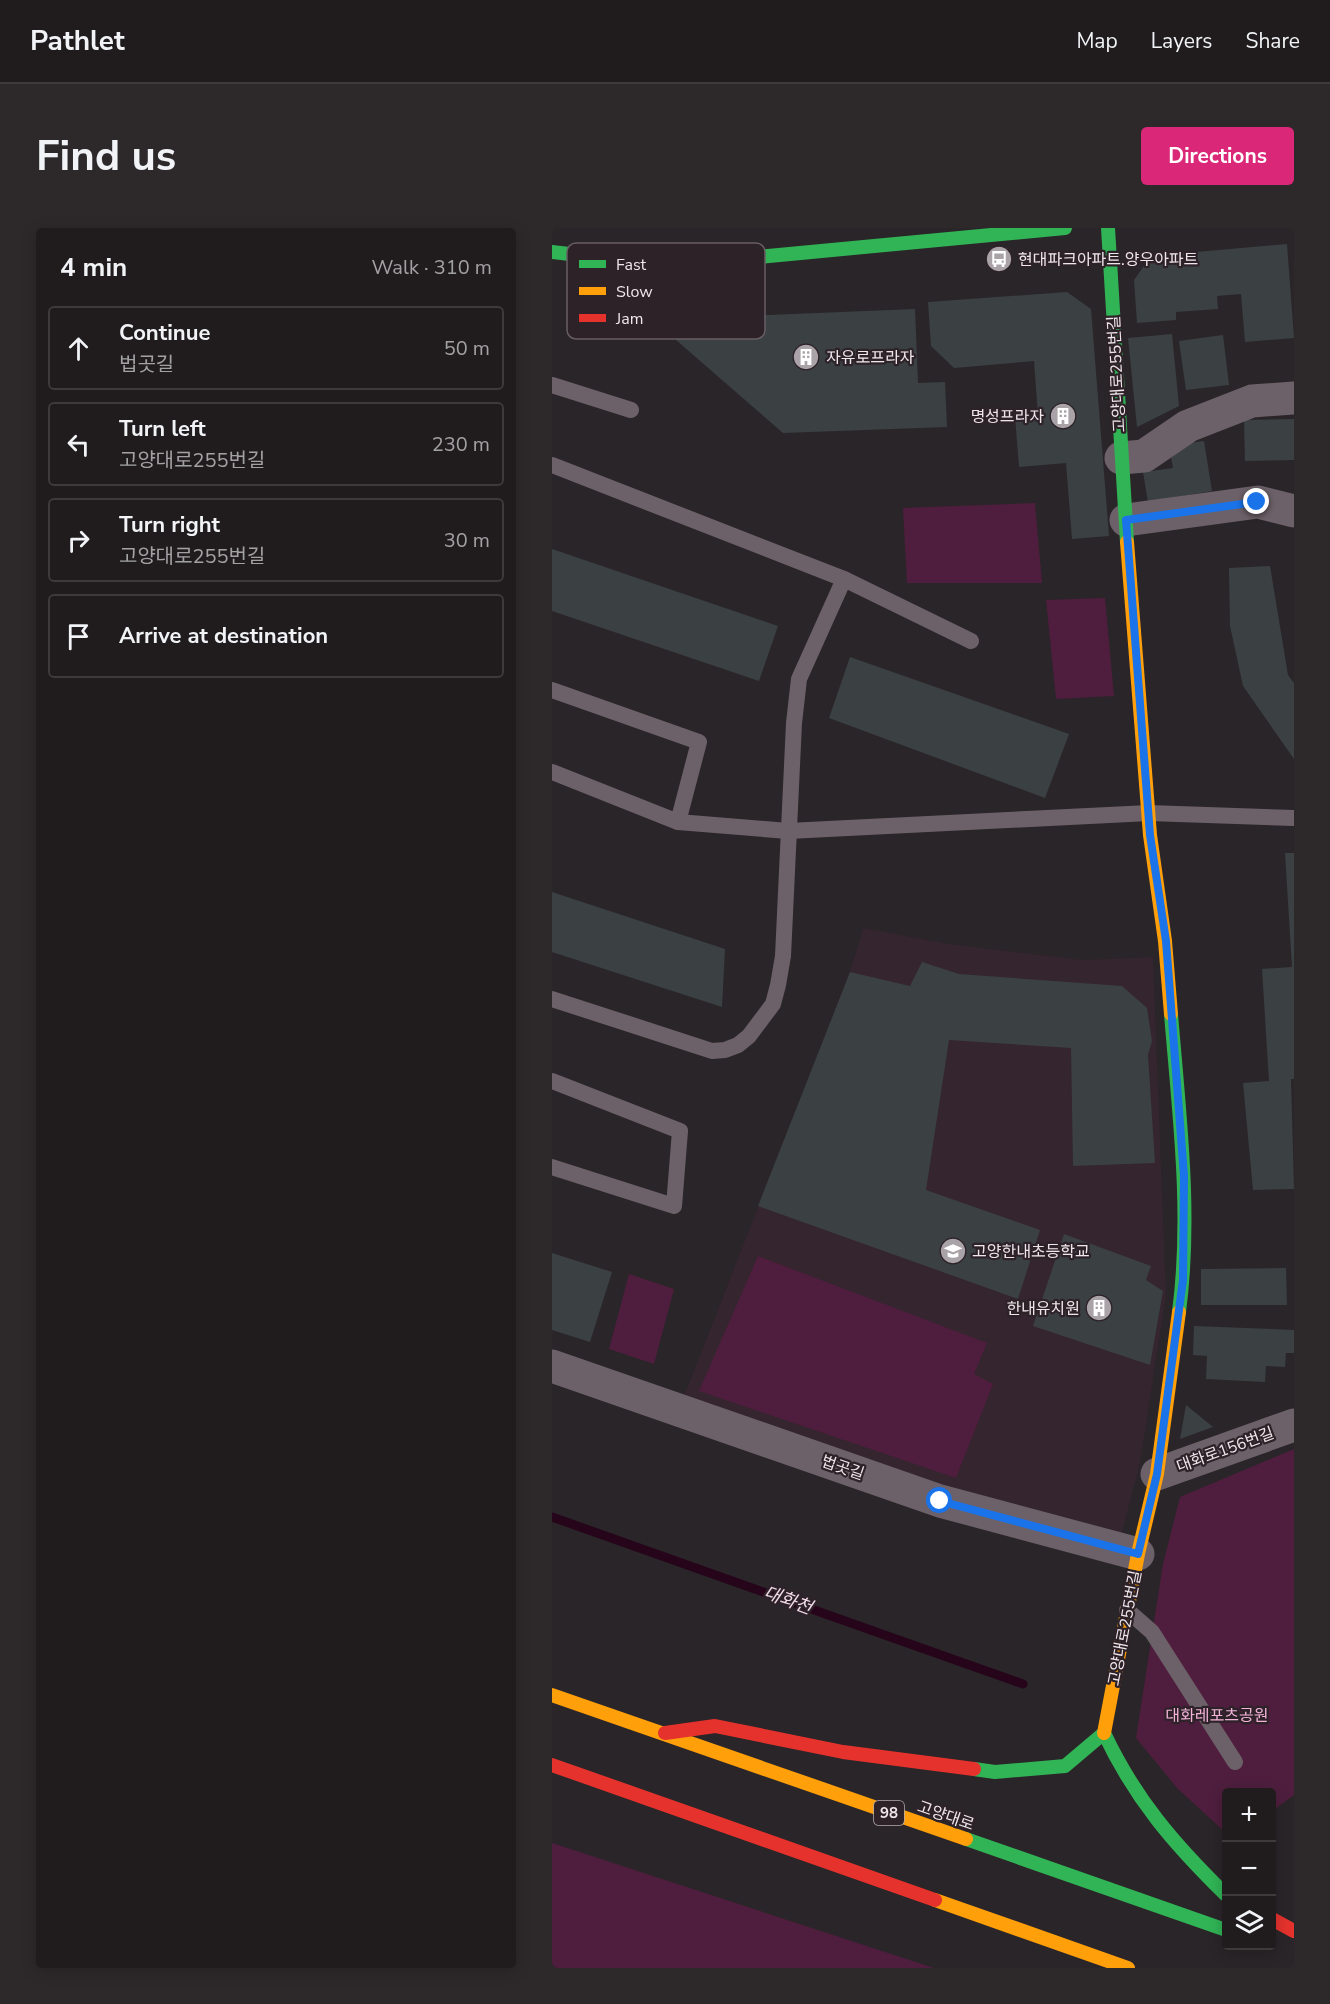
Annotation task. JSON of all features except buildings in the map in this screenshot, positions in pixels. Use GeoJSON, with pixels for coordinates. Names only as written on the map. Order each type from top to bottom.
{"type":"FeatureCollection","features":[{"type":"Feature","properties":{"kind":"street"},"geometry":{"type":"LineString","coordinates":[[765,256],[1065,228]]}},
{"type":"Feature","properties":{"kind":"street","name":"고양대로255번길"},"geometry":{"type":"LineString","coordinates":[[1104,1733],[1138,1554],[1157,1474],[1183,1280],[1184,1176],[1166,941],[1149,813],[1121,458],[1108,228]]}},
{"type":"Feature","properties":{"kind":"street"},"geometry":{"type":"LineString","coordinates":[[552,252],[567,254]]}},
{"type":"Feature","properties":{"kind":"street"},"geometry":{"type":"LineString","coordinates":[[1121,458],[1144,456],[1188,426],[1252,401],[1294,398]]}},
{"type":"Feature","properties":{"kind":"street"},"geometry":{"type":"LineString","coordinates":[[1126,520],[1257,502],[1294,511]]}},
{"type":"Feature","properties":{"kind":"street","name":"법곳길"},"geometry":{"type":"LineString","coordinates":[[552,1366],[940,1501],[1138,1554]]}},
{"type":"Feature","properties":{"kind":"street","name":"대화로156번길"},"geometry":{"type":"LineString","coordinates":[[1157,1474],[1294,1425]]}},
{"type":"Feature","properties":{"kind":"street","name":"고양대로"},"geometry":{"type":"LineString","coordinates":[[552,1695],[1222,1928]]}},
{"type":"Feature","properties":{"kind":"street"},"geometry":{"type":"LineString","coordinates":[[660,1733],[715,1726],[843,1752],[995,1772],[1065,1766],[1104,1733],[1120,1769],[1149,1815],[1168,1839],[1222,1890]]}},
{"type":"Feature","properties":{"kind":"street"},"geometry":{"type":"LineString","coordinates":[[552,1765],[1128,1968]]}},
{"type":"Feature","properties":{"kind":"street"},"geometry":{"type":"LineString","coordinates":[[1276,1921],[1294,1931]]}},
{"type":"Feature","properties":{"kind":"lane"},"geometry":{"type":"LineString","coordinates":[[552,385],[631,410]]}},
{"type":"Feature","properties":{"kind":"lane"},"geometry":{"type":"LineString","coordinates":[[552,465],[844,579],[971,641]]}},
{"type":"Feature","properties":{"kind":"lane"},"geometry":{"type":"LineString","coordinates":[[552,999],[698,1048],[725,1050],[738,1045],[764,1019],[773,1004],[778,985],[784,936],[788,831],[799,679],[844,579]]}},
{"type":"Feature","properties":{"kind":"lane"},"geometry":{"type":"LineString","coordinates":[[552,690],[699,742],[678,822]]}},
{"type":"Feature","properties":{"kind":"lane"},"geometry":{"type":"LineString","coordinates":[[552,772],[678,822],[788,831],[1149,813],[1294,818]]}},
{"type":"Feature","properties":{"kind":"lane"},"geometry":{"type":"LineString","coordinates":[[552,1081],[680,1131],[674,1206],[552,1167]]}},
{"type":"Feature","properties":{"kind":"lane"},"geometry":{"type":"LineString","coordinates":[[1127,1610],[1152,1632],[1235,1762]]}},
{"type":"Feature","properties":{"kind":"shaded area","name":"고양한내초등학교"},"geometry":{"type":"Polygon","coordinates":[[[863,928],[949,944],[1082,960],[1153,957],[1166,1295],[1140,1463],[1120,1540],[681,1404],[850,972],[863,928]]]}},
{"type":"Feature","properties":{"kind":"green space"},"geometry":{"type":"Polygon","coordinates":[[[1035,503],[1042,583],[907,583],[903,508],[1035,503]]]}},
{"type":"Feature","properties":{"kind":"green space"},"geometry":{"type":"Polygon","coordinates":[[[1105,598],[1114,696],[1056,699],[1046,600],[1105,598]]]}},
{"type":"Feature","properties":{"kind":"green space"},"geometry":{"type":"Polygon","coordinates":[[[758,1256],[987,1343],[974,1374],[993,1384],[956,1478],[699,1391],[758,1256]]]}},
{"type":"Feature","properties":{"kind":"green space"},"geometry":{"type":"Polygon","coordinates":[[[629,1274],[674,1289],[654,1364],[609,1349],[629,1274]]]}},
{"type":"Feature","properties":{"kind":"green space","name":"대화레포츠공원"},"geometry":{"type":"Polygon","coordinates":[[[1294,1449],[1294,1795],[1276,1808],[1276,1788],[1222,1788],[1222,1829],[1178,1789],[1136,1738],[1163,1564],[1180,1497],[1294,1449]]]}},
{"type":"Feature","properties":{"kind":"green space"},"geometry":{"type":"Polygon","coordinates":[[[552,1843],[934,1968],[552,1968],[552,1843]]]}},
{"type":"Feature","properties":{"kind":"waterway","name":"대화천"},"geometry":{"type":"LineString","coordinates":[[552,1517],[1023,1684]]}},
{"type":"Feature","properties":{"kind":"traffic: fast"},"geometry":{"type":"LineString","coordinates":[[765,256],[1065,228]]}},
{"type":"Feature","properties":{"kind":"traffic: fast"},"geometry":{"type":"LineString","coordinates":[[1108,228],[1127,542]]}},
{"type":"Feature","properties":{"kind":"traffic: fast"},"geometry":{"type":"LineString","coordinates":[[552,252],[567,254]]}},
{"type":"Feature","properties":{"kind":"traffic: fast"},"geometry":{"type":"LineString","coordinates":[[1171,1014],[1184,1200],[1183,1275],[1179,1312]]}},
{"type":"Feature","properties":{"kind":"traffic: fast"},"geometry":{"type":"LineString","coordinates":[[974,1769],[995,1772],[1065,1766],[1104,1733],[1129,1779],[1157,1820],[1222,1891]]}},
{"type":"Feature","properties":{"kind":"traffic: fast"},"geometry":{"type":"LineString","coordinates":[[966,1839],[1222,1929]]}},
{"type":"Feature","properties":{"kind":"traffic: slow"},"geometry":{"type":"LineString","coordinates":[[1127,542],[1150,835],[1165,941],[1171,1014]]}},
{"type":"Feature","properties":{"kind":"traffic: slow"},"geometry":{"type":"LineString","coordinates":[[1104,1733],[1138,1554],[1157,1474],[1179,1312]]}},
{"type":"Feature","properties":{"kind":"traffic: slow"},"geometry":{"type":"LineString","coordinates":[[552,1695],[966,1839]]}},
{"type":"Feature","properties":{"kind":"traffic: slow"},"geometry":{"type":"LineString","coordinates":[[935,1900],[1128,1968]]}},
{"type":"Feature","properties":{"kind":"traffic: jam"},"geometry":{"type":"LineString","coordinates":[[665,1733],[715,1726],[843,1752],[974,1769]]}},
{"type":"Feature","properties":{"kind":"traffic: jam"},"geometry":{"type":"LineString","coordinates":[[552,1765],[935,1900]]}},
{"type":"Feature","properties":{"kind":"traffic: jam"},"geometry":{"type":"LineString","coordinates":[[1276,1921],[1294,1931]]}},
{"type":"Feature","properties":{"kind":"place","name":"현대파크아파트.양우아파트"},"geometry":{"type":"Point","coordinates":[999,259]}},
{"type":"Feature","properties":{"kind":"place","name":"자유로프라자"},"geometry":{"type":"Point","coordinates":[806,357]}},
{"type":"Feature","properties":{"kind":"place","name":"명성프라자"},"geometry":{"type":"Point","coordinates":[1063,416]}},
{"type":"Feature","properties":{"kind":"place","name":"고양한내초등학교"},"geometry":{"type":"Point","coordinates":[953,1251]}},
{"type":"Feature","properties":{"kind":"place","name":"한내유치원"},"geometry":{"type":"Point","coordinates":[1099,1308]}},
{"type":"Feature","properties":{"kind":"route"},"geometry":{"type":"LineString","coordinates":[[940,1501],[1138,1554],[1157,1474],[1183,1280],[1184,1176],[1168,994],[1166,941],[1150,835],[1126,520],[1257,502]]}}]}
